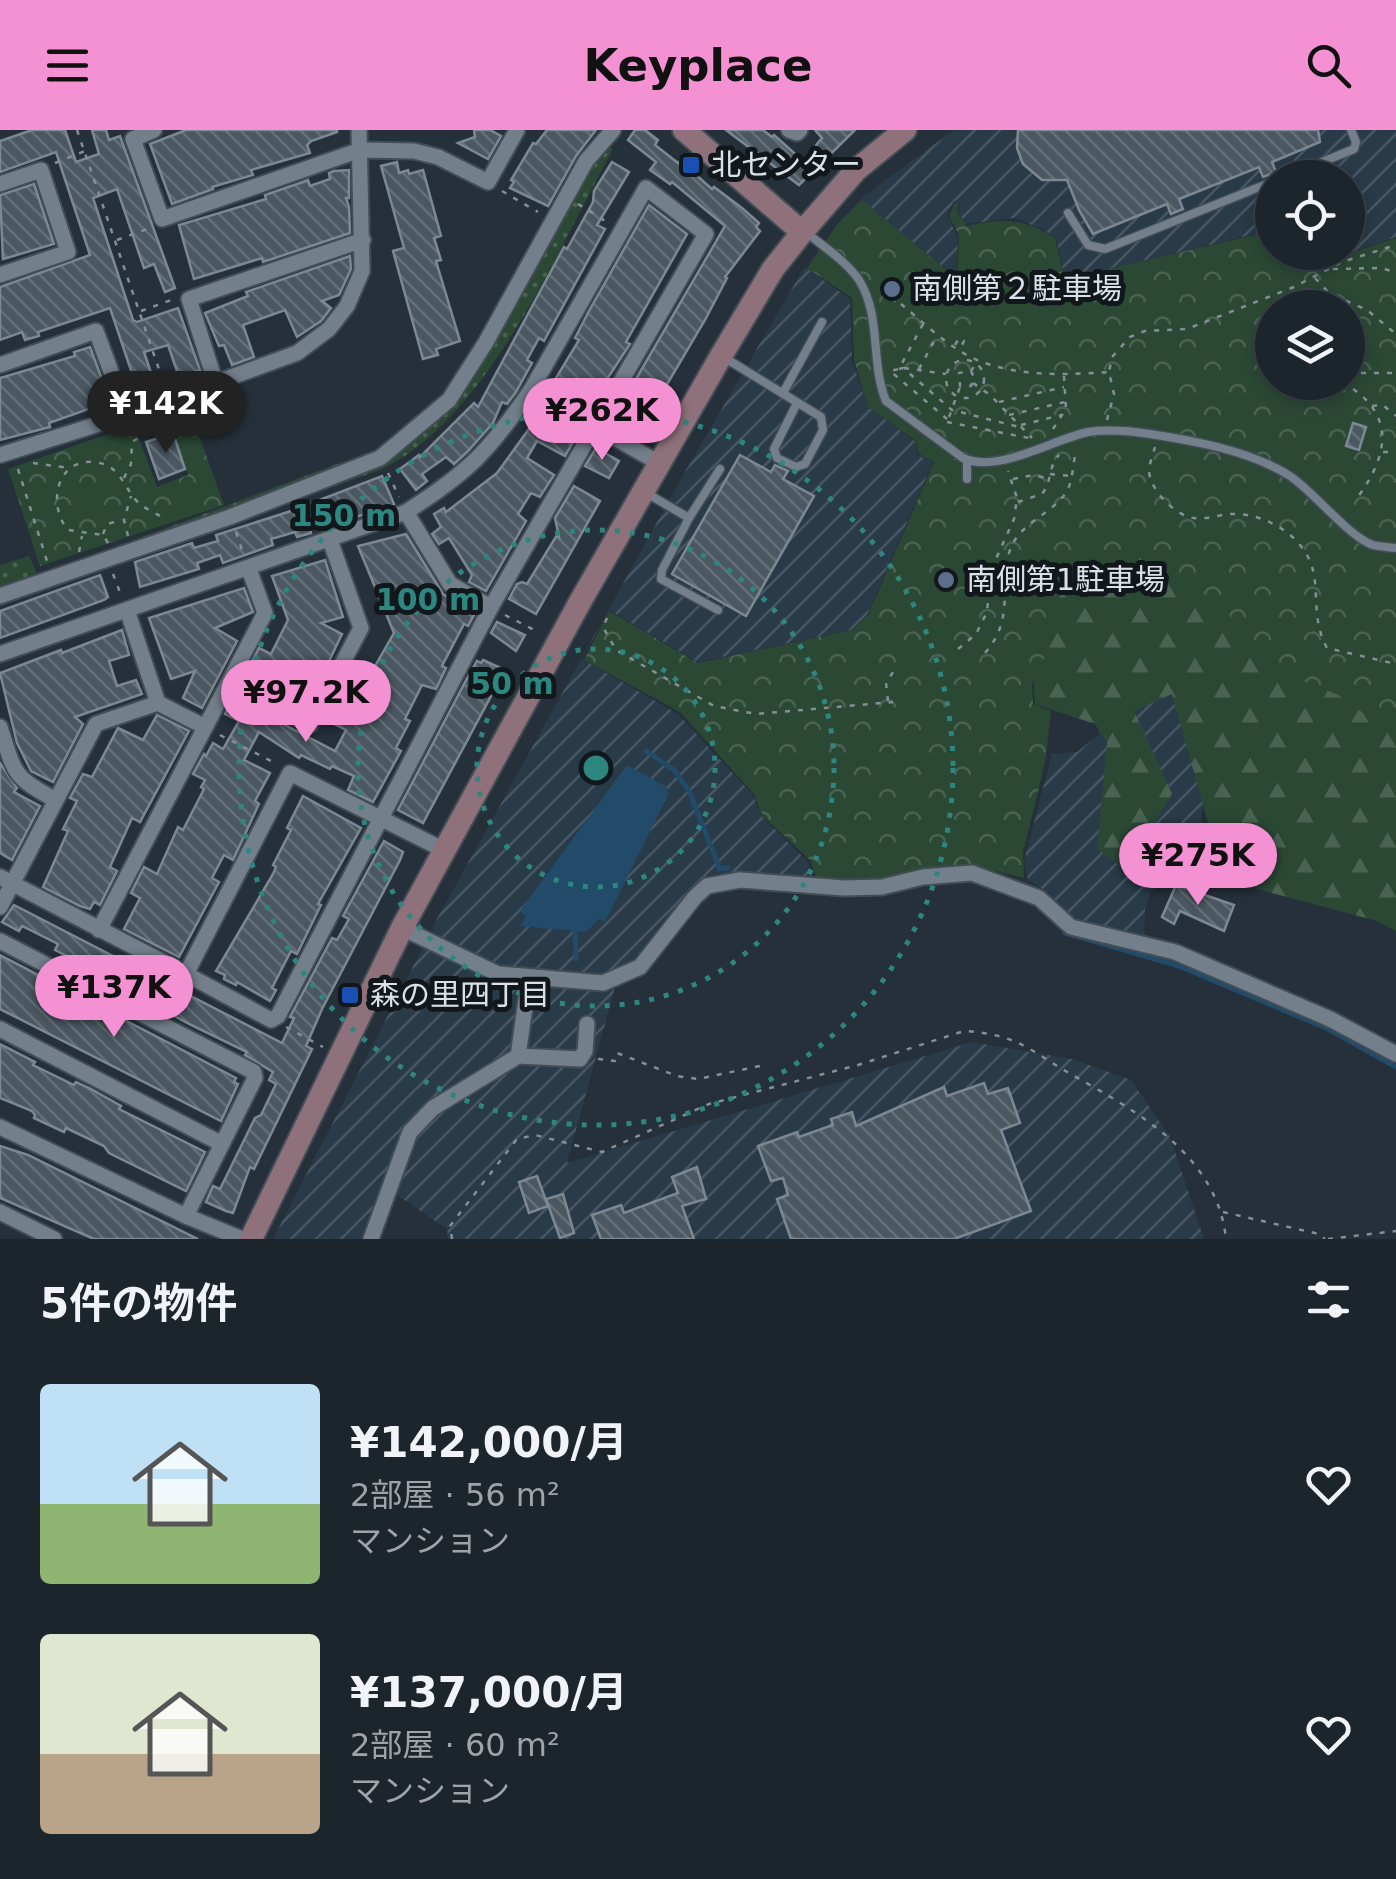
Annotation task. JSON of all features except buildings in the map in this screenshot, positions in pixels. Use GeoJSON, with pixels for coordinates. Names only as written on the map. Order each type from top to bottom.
{"type":"FeatureCollection","features":[{"type":"Feature","properties":{"kind":"street"},"geometry":{"type":"LineString","coordinates":[[154,130],[132,140],[162,218],[360,150],[414,151],[438,157],[488,182],[517,130]]}},
{"type":"Feature","properties":{"kind":"street"},"geometry":{"type":"LineString","coordinates":[[10,452],[297,352],[329,329],[347,306],[362,271],[360,130]]}},
{"type":"Feature","properties":{"kind":"street"},"geometry":{"type":"LineString","coordinates":[[684,130],[803,231]]}},
{"type":"Feature","properties":{"kind":"street"},"geometry":{"type":"LineString","coordinates":[[789,130],[800,130]]}},
{"type":"Feature","properties":{"kind":"street"},"geometry":{"type":"LineString","coordinates":[[251,1239],[402,928],[721,356],[773,269],[803,231],[856,170],[905,130]]}},
{"type":"Feature","properties":{"kind":"street"},"geometry":{"type":"LineString","coordinates":[[0,596],[117,552],[230,516],[380,458],[449,400],[486,342],[586,161],[611,132]]}},
{"type":"Feature","properties":{"kind":"street"},"geometry":{"type":"LineString","coordinates":[[0,184],[41,170],[68,252],[0,276]]}},
{"type":"Feature","properties":{"kind":"street"},"geometry":{"type":"LineString","coordinates":[[0,654],[406,512],[451,484],[494,444],[531,390],[646,188],[706,234],[491,607],[278,1016],[271,1020],[6,881]]}},
{"type":"Feature","properties":{"kind":"street"},"geometry":{"type":"LineString","coordinates":[[215,381],[188,298],[363,240]]}},
{"type":"Feature","properties":{"kind":"street"},"geometry":{"type":"LineString","coordinates":[[0,365],[96,331],[126,414]]}},
{"type":"Feature","properties":{"kind":"street"},"geometry":{"type":"LineString","coordinates":[[531,390],[659,463]]}},
{"type":"Feature","properties":{"kind":"street"},"geometry":{"type":"LineString","coordinates":[[406,512],[450,584],[491,607]]}},
{"type":"Feature","properties":{"kind":"street"},"geometry":{"type":"LineString","coordinates":[[230,683],[310,725],[361,628],[330,540]]}},
{"type":"Feature","properties":{"kind":"street"},"geometry":{"type":"LineString","coordinates":[[99,930],[265,613],[249,568]]}},
{"type":"Feature","properties":{"kind":"street"},"geometry":{"type":"LineString","coordinates":[[126,610],[158,703],[205,727]]}},
{"type":"Feature","properties":{"kind":"street"},"geometry":{"type":"LineString","coordinates":[[0,907],[6,881],[56,800],[96,724],[158,703]]}},
{"type":"Feature","properties":{"kind":"street"},"geometry":{"type":"LineString","coordinates":[[0,727],[15,773],[24,783],[56,800]]}},
{"type":"Feature","properties":{"kind":"street"},"geometry":{"type":"LineString","coordinates":[[186,974],[290,773],[444,850]]}},
{"type":"Feature","properties":{"kind":"street"},"geometry":{"type":"LineString","coordinates":[[402,928],[486,970],[529,979],[603,983],[640,968],[694,897],[707,886],[740,880],[882,887],[972,873],[1039,898],[1071,927],[1174,952],[1330,1019],[1396,1054]]}},
{"type":"Feature","properties":{"kind":"street"},"geometry":{"type":"LineString","coordinates":[[0,940],[254,1072],[255,1078],[186,1216]]}},
{"type":"Feature","properties":{"kind":"street"},"geometry":{"type":"LineString","coordinates":[[518,1056],[529,979]]}},
{"type":"Feature","properties":{"kind":"street"},"geometry":{"type":"LineString","coordinates":[[370,1239],[410,1132],[433,1108],[518,1056],[571,1061],[582,1056],[587,1024]]}},
{"type":"Feature","properties":{"kind":"street"},"geometry":{"type":"LineString","coordinates":[[0,1030],[222,1144]]}},
{"type":"Feature","properties":{"kind":"street"},"geometry":{"type":"LineString","coordinates":[[0,1127],[242,1239]]}},
{"type":"Feature","properties":{"kind":"street"},"geometry":{"type":"LineString","coordinates":[[0,1212],[54,1239]]}},
{"type":"Feature","properties":{"kind":"lane"},"geometry":{"type":"LineString","coordinates":[[1327,160],[1354,149],[1351,130]]}},
{"type":"Feature","properties":{"kind":"lane"},"geometry":{"type":"LineString","coordinates":[[1068,214],[1088,245],[1105,249],[1255,189]]}},
{"type":"Feature","properties":{"kind":"lane"},"geometry":{"type":"LineString","coordinates":[[803,231],[857,276],[864,289],[873,316],[879,376],[886,401],[967,460],[992,463],[1035,444],[1102,431],[1206,446],[1270,466],[1306,488],[1370,544],[1396,548]]}},
{"type":"Feature","properties":{"kind":"lane"},"geometry":{"type":"LineString","coordinates":[[783,393],[822,322]]}},
{"type":"Feature","properties":{"kind":"lane"},"geometry":{"type":"LineString","coordinates":[[721,356],[821,417],[824,425],[805,464],[796,467],[778,458],[774,449],[797,403]]}},
{"type":"Feature","properties":{"kind":"lane"},"geometry":{"type":"LineString","coordinates":[[967,460],[967,479]]}},
{"type":"Feature","properties":{"kind":"lane"},"geometry":{"type":"LineString","coordinates":[[718,610],[661,579],[662,570],[720,469]]}},
{"type":"Feature","properties":{"kind":"lane"},"geometry":{"type":"LineString","coordinates":[[643,491],[690,518]]}},
{"type":"Feature","properties":{"kind":"path"},"geometry":{"type":"LineString","coordinates":[[77,130],[169,398]]}},
{"type":"Feature","properties":{"kind":"path"},"geometry":{"type":"LineString","coordinates":[[41,170],[85,152]]}},
{"type":"Feature","properties":{"kind":"path"},"geometry":{"type":"LineString","coordinates":[[488,182],[553,221]]}},
{"type":"Feature","properties":{"kind":"path"},"geometry":{"type":"LineString","coordinates":[[567,197],[620,230]]}},
{"type":"Feature","properties":{"kind":"path"},"geometry":{"type":"LineString","coordinates":[[115,240],[160,224],[162,218]]}},
{"type":"Feature","properties":{"kind":"path"},"geometry":{"type":"LineString","coordinates":[[1365,256],[1396,245]]}},
{"type":"Feature","properties":{"kind":"path"},"geometry":{"type":"LineString","coordinates":[[1365,268],[1396,273]]}},
{"type":"Feature","properties":{"kind":"path"},"geometry":{"type":"LineString","coordinates":[[1102,431],[1114,394],[1109,372],[1112,357],[1130,337],[1144,331],[1187,328],[1325,270]]}},
{"type":"Feature","properties":{"kind":"path"},"geometry":{"type":"LineString","coordinates":[[1314,277],[1329,292],[1367,310],[1396,334]]}},
{"type":"Feature","properties":{"kind":"path"},"geometry":{"type":"LineString","coordinates":[[140,311],[178,297],[188,298]]}},
{"type":"Feature","properties":{"kind":"path"},"geometry":{"type":"LineString","coordinates":[[901,304],[978,362],[984,375],[982,389],[969,398],[955,396],[950,392],[947,375],[950,367],[964,360],[978,362],[1034,373],[1109,372]]}},
{"type":"Feature","properties":{"kind":"path"},"geometry":{"type":"LineString","coordinates":[[901,368],[924,323]]}},
{"type":"Feature","properties":{"kind":"path"},"geometry":{"type":"LineString","coordinates":[[919,369],[938,335]]}},
{"type":"Feature","properties":{"kind":"path"},"geometry":{"type":"LineString","coordinates":[[955,346],[960,338],[964,340],[960,350]]}},
{"type":"Feature","properties":{"kind":"path"},"geometry":{"type":"LineString","coordinates":[[950,367],[959,373],[970,372],[978,362]]}},
{"type":"Feature","properties":{"kind":"path"},"geometry":{"type":"LineString","coordinates":[[901,368],[952,410],[1018,426],[1063,415]]}},
{"type":"Feature","properties":{"kind":"path"},"geometry":{"type":"LineString","coordinates":[[947,375],[919,369],[890,371],[947,420],[1035,444]]}},
{"type":"Feature","properties":{"kind":"path"},"geometry":{"type":"LineString","coordinates":[[970,372],[973,383],[1035,444]]}},
{"type":"Feature","properties":{"kind":"path"},"geometry":{"type":"LineString","coordinates":[[1365,372],[1396,372]]}},
{"type":"Feature","properties":{"kind":"path"},"geometry":{"type":"LineString","coordinates":[[939,441],[960,386],[959,373]]}},
{"type":"Feature","properties":{"kind":"path"},"geometry":{"type":"LineString","coordinates":[[1050,443],[1066,402],[1064,375]]}},
{"type":"Feature","properties":{"kind":"path"},"geometry":{"type":"LineString","coordinates":[[960,386],[973,383]]}},
{"type":"Feature","properties":{"kind":"path"},"geometry":{"type":"LineString","coordinates":[[997,403],[1066,386]]}},
{"type":"Feature","properties":{"kind":"path"},"geometry":{"type":"LineString","coordinates":[[1358,498],[1377,469],[1382,452],[1382,424],[1365,397]]}},
{"type":"Feature","properties":{"kind":"path"},"geometry":{"type":"LineString","coordinates":[[1008,416],[1066,402]]}},
{"type":"Feature","properties":{"kind":"path"},"geometry":{"type":"LineString","coordinates":[[1372,406],[1383,405],[1396,416]]}},
{"type":"Feature","properties":{"kind":"path"},"geometry":{"type":"LineString","coordinates":[[1157,436],[1149,472],[1167,503],[1192,518],[1236,514],[1267,520],[1288,534],[1305,552],[1314,574],[1317,631],[1327,648],[1396,664]]}},
{"type":"Feature","properties":{"kind":"path"},"geometry":{"type":"LineString","coordinates":[[985,653],[993,645],[1004,613],[1010,551],[1023,528],[1063,496],[1072,476],[1073,437]]}},
{"type":"Feature","properties":{"kind":"path"},"geometry":{"type":"LineString","coordinates":[[1018,502],[1042,494],[1051,464],[1073,437]]}},
{"type":"Feature","properties":{"kind":"path"},"geometry":{"type":"LineString","coordinates":[[123,479],[131,464],[132,442],[140,438]]}},
{"type":"Feature","properties":{"kind":"path"},"geometry":{"type":"LineString","coordinates":[[10,452],[26,461],[71,468]]}},
{"type":"Feature","properties":{"kind":"path"},"geometry":{"type":"LineString","coordinates":[[10,452],[52,577]]}},
{"type":"Feature","properties":{"kind":"path"},"geometry":{"type":"LineString","coordinates":[[1382,452],[1396,452]]}},
{"type":"Feature","properties":{"kind":"path"},"geometry":{"type":"LineString","coordinates":[[958,649],[979,630],[988,607],[989,581],[1018,502],[1004,460]]}},
{"type":"Feature","properties":{"kind":"path"},"geometry":{"type":"LineString","coordinates":[[103,536],[68,530],[61,522],[56,500],[58,484],[63,473],[83,462],[107,465],[123,479],[138,503],[160,516],[161,540]]}},
{"type":"Feature","properties":{"kind":"path"},"geometry":{"type":"LineString","coordinates":[[389,476],[398,494]]}},
{"type":"Feature","properties":{"kind":"path"},"geometry":{"type":"LineString","coordinates":[[1012,480],[1072,476]]}},
{"type":"Feature","properties":{"kind":"path"},"geometry":{"type":"LineString","coordinates":[[117,552],[129,534],[124,520],[131,494]]}},
{"type":"Feature","properties":{"kind":"path"},"geometry":{"type":"LineString","coordinates":[[230,516],[249,568]]}},
{"type":"Feature","properties":{"kind":"path"},"geometry":{"type":"LineString","coordinates":[[124,520],[107,524],[103,536],[117,552],[126,610]]}},
{"type":"Feature","properties":{"kind":"path"},"geometry":{"type":"LineString","coordinates":[[989,581],[1007,585]]}},
{"type":"Feature","properties":{"kind":"path"},"geometry":{"type":"LineString","coordinates":[[491,607],[558,643]]}},
{"type":"Feature","properties":{"kind":"path"},"geometry":{"type":"LineString","coordinates":[[608,618],[603,627],[616,650],[714,706],[756,714],[891,703],[886,683],[897,666]]}},
{"type":"Feature","properties":{"kind":"path"},"geometry":{"type":"LineString","coordinates":[[205,727],[290,773]]}},
{"type":"Feature","properties":{"kind":"path"},"geometry":{"type":"LineString","coordinates":[[271,1020],[340,1056]]}},
{"type":"Feature","properties":{"kind":"path"},"geometry":{"type":"LineString","coordinates":[[452,1239],[450,1226],[517,1140],[535,1135],[602,1152],[710,1104],[964,1032],[981,1032],[1016,1042],[1117,1101],[1168,1138],[1196,1166],[1222,1212],[1226,1239]]}},
{"type":"Feature","properties":{"kind":"path"},"geometry":{"type":"LineString","coordinates":[[582,1056],[615,1062],[617,1053],[677,1076],[698,1079],[760,1066]]}},
{"type":"Feature","properties":{"kind":"path"},"geometry":{"type":"LineString","coordinates":[[1222,1212],[1327,1239],[1396,1232]]}},
{"type":"Feature","properties":{"kind":"shaded area"},"geometry":{"type":"Polygon","coordinates":[[[954,130],[1396,130],[1396,237],[1365,248],[1365,160],[1255,160],[1255,234],[1112,268],[1069,297],[1056,238],[1014,218],[966,224],[958,212],[960,204],[954,201],[947,215],[958,238],[956,273],[950,273],[861,199],[805,267],[850,299],[852,360],[868,407],[916,442],[918,455],[933,462],[867,615],[851,630],[698,662],[609,610],[582,659],[678,714],[753,795],[761,815],[808,862],[815,880],[735,872],[707,877],[686,894],[646,950],[619,973],[567,1163],[972,1042],[1072,1059],[1131,1080],[1170,1137],[1204,1239],[448,1239],[447,1229],[385,1187],[363,1239],[273,1239],[423,947],[430,948],[435,942],[433,926],[686,470],[804,268],[861,198],[954,130]]]}},
{"type":"Feature","properties":{"kind":"shaded area"},"geometry":{"type":"Polygon","coordinates":[[[1107,684],[1207,689],[1207,775],[1198,845],[1185,868],[1151,892],[1145,908],[1144,939],[1083,927],[1057,907],[1049,893],[1028,880],[1024,861],[1052,754],[1077,752],[1098,735],[1105,719],[1107,684]]]}},
{"type":"Feature","properties":{"kind":"green space"},"geometry":{"type":"Polygon","coordinates":[[[606,147],[613,149],[516,329],[486,374],[418,446],[380,470],[0,606],[0,565],[29,556],[38,576],[377,449],[410,430],[442,400],[589,164],[606,147]]]}},
{"type":"Feature","properties":{"kind":"green space"},"geometry":{"type":"Polygon","coordinates":[[[862,200],[950,273],[957,272],[959,235],[949,216],[955,202],[967,226],[1002,221],[1033,227],[1055,238],[1069,297],[1112,268],[1255,235],[1255,270],[1296,271],[1365,270],[1365,248],[1396,238],[1396,729],[1373,722],[1346,698],[1279,672],[1253,648],[1218,600],[1181,585],[1146,553],[1121,553],[1064,578],[1056,633],[1032,684],[1033,704],[1051,711],[1045,763],[1023,852],[1024,878],[984,868],[882,881],[817,879],[810,860],[762,815],[754,794],[680,712],[584,660],[609,611],[698,663],[852,630],[868,615],[934,462],[919,454],[916,441],[868,407],[854,360],[852,298],[807,268],[839,222],[862,200]]]}},
{"type":"Feature","properties":{"kind":"green space"},"geometry":{"type":"Polygon","coordinates":[[[189,408],[224,505],[40,566],[8,469],[134,425],[157,487],[188,475],[167,414],[189,408]]]}},
{"type":"Feature","properties":{"kind":"green space"},"geometry":{"type":"Polygon","coordinates":[[[1082,497],[1396,560],[1396,931],[1377,921],[1189,871],[1214,844],[1172,694],[1134,711],[1172,794],[1125,870],[1097,849],[1107,743],[1095,724],[1035,704],[1030,622],[1082,497]]]}},
{"type":"Feature","properties":{"kind":"water"},"geometry":{"type":"Polygon","coordinates":[[[627,765],[667,787],[668,795],[605,922],[599,919],[586,932],[520,926],[526,916],[519,912],[627,765]]]}},
{"type":"Feature","properties":{"kind":"waterway"},"geometry":{"type":"LineString","coordinates":[[646,751],[674,770],[689,791],[720,869],[728,868]]}},
{"type":"Feature","properties":{"kind":"waterway"},"geometry":{"type":"LineString","coordinates":[[575,931],[576,959]]}},
{"type":"Feature","properties":{"kind":"waterway"},"geometry":{"type":"LineString","coordinates":[[1065,933],[1179,966],[1326,1028],[1396,1067]]}},
{"type":"Feature","properties":{"kind":"place","name":"北センター"},"geometry":{"type":"Point","coordinates":[691,165]}},
{"type":"Feature","properties":{"kind":"place","name":"南側第２駐車場"},"geometry":{"type":"Point","coordinates":[892,289]}},
{"type":"Feature","properties":{"kind":"place","name":"南側第1駐車場"},"geometry":{"type":"Point","coordinates":[946,580]}},
{"type":"Feature","properties":{"kind":"place","name":"森の里四丁目"},"geometry":{"type":"Point","coordinates":[350,995]}}]}
